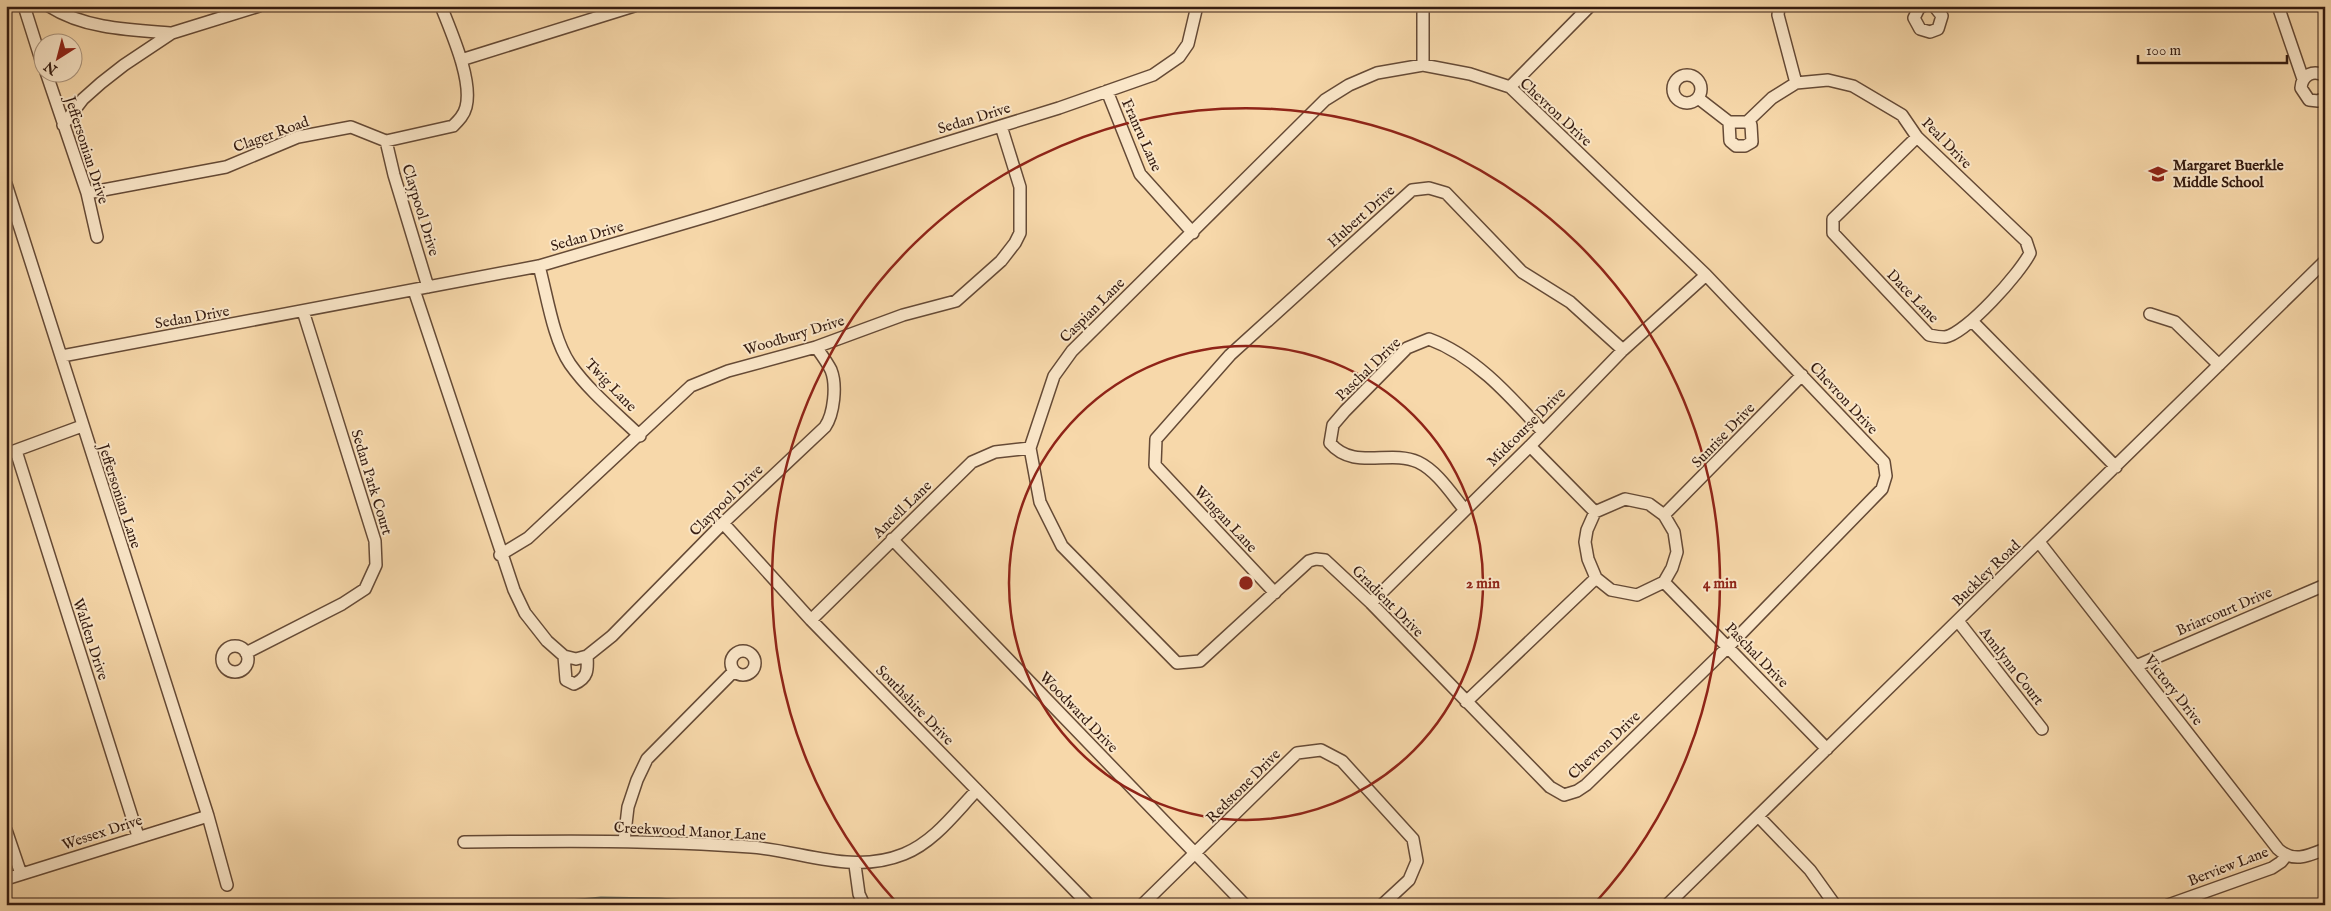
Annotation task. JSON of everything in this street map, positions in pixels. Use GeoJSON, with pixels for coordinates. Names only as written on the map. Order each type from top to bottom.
{"type":"FeatureCollection","features":[{"type":"Feature","properties":{"kind":"street"},"geometry":{"type":"LineString","coordinates":[[24,6],[32,32]]}},
{"type":"Feature","properties":{"kind":"street"},"geometry":{"type":"LineString","coordinates":[[48,6],[62,14],[110,28],[172,33]]}},
{"type":"Feature","properties":{"kind":"street"},"geometry":{"type":"LineString","coordinates":[[63,125],[83,98],[124,64],[172,33],[259,6]]}},
{"type":"Feature","properties":{"kind":"street"},"geometry":{"type":"LineString","coordinates":[[386,141],[453,126],[461,117],[466,104],[461,60],[442,6]]}},
{"type":"Feature","properties":{"kind":"street"},"geometry":{"type":"LineString","coordinates":[[461,60],[634,6]]}},
{"type":"Feature","properties":{"kind":"street","name":"Sedan Drive"},"geometry":{"type":"LineString","coordinates":[[62,356],[539,266],[1001,126],[1153,75],[1179,57],[1188,44],[1197,6]]}},
{"type":"Feature","properties":{"kind":"street"},"geometry":{"type":"LineString","coordinates":[[1423,6],[1423,65]]}},
{"type":"Feature","properties":{"kind":"street"},"geometry":{"type":"LineString","coordinates":[[1510,87],[1590,6]]}},
{"type":"Feature","properties":{"kind":"street"},"geometry":{"type":"LineString","coordinates":[[1779,6],[1778,16],[1796,83]]}},
{"type":"Feature","properties":{"kind":"street"},"geometry":{"type":"LineString","coordinates":[[1920,7],[1914,18],[1920,29],[1930,32],[1938,29],[1942,16],[1934,6]]}},
{"type":"Feature","properties":{"kind":"street"},"geometry":{"type":"LineString","coordinates":[[2278,6],[2303,79],[2301,88],[2305,97],[2313,101],[2325,98]]}},
{"type":"Feature","properties":{"kind":"street","name":"Chevron Drive"},"geometry":{"type":"LineString","coordinates":[[1423,65],[1470,74],[1510,87],[1706,275],[1884,462],[1886,476],[1882,489],[1728,647],[1586,785],[1577,791],[1564,795]]}},
{"type":"Feature","properties":{"kind":"street","name":"Caspian Lane"},"geometry":{"type":"LineString","coordinates":[[1176,663],[1062,546],[1040,502],[1030,448],[1054,376],[1062,362],[1325,100],[1349,86],[1378,73],[1423,65]]}},
{"type":"Feature","properties":{"kind":"street"},"geometry":{"type":"LineString","coordinates":[[2303,79],[2315,72],[2325,76]]}},
{"type":"Feature","properties":{"kind":"street","name":"Peal Drive"},"geometry":{"type":"LineString","coordinates":[[1747,122],[1772,98],[1796,83],[1828,80],[1853,86],[1902,115],[1917,137],[2026,241],[2030,253],[2024,265],[1972,321]]}},
{"type":"Feature","properties":{"kind":"street","name":"Jeffersonian Drive"},"geometry":{"type":"LineString","coordinates":[[49,82],[87,193],[97,237]]}},
{"type":"Feature","properties":{"kind":"street","name":"Franru Lane"},"geometry":{"type":"LineString","coordinates":[[1107,92],[1140,174],[1193,232]]}},
{"type":"Feature","properties":{"kind":"street"},"geometry":{"type":"LineString","coordinates":[[1698,98],[1729,122],[1747,122],[1751,126],[1752,142],[1745,146],[1736,146],[1730,141],[1729,122]]}},
{"type":"Feature","properties":{"kind":"street","name":"Woodbury Drive"},"geometry":{"type":"LineString","coordinates":[[500,555],[528,538],[640,436],[691,386],[728,370],[816,346],[902,315],[956,301],[1008,253],[1020,233],[1020,187],[1001,126]]}},
{"type":"Feature","properties":{"kind":"street","name":"Clager Road"},"geometry":{"type":"LineString","coordinates":[[87,193],[226,167],[298,137],[351,127],[386,141]]}},
{"type":"Feature","properties":{"kind":"street","name":"Dace Lane"},"geometry":{"type":"LineString","coordinates":[[1917,137],[1833,219],[1833,232],[1929,335],[1946,337],[1972,321]]}},
{"type":"Feature","properties":{"kind":"street","name":"Claypool Drive"},"geometry":{"type":"LineString","coordinates":[[386,141],[394,175],[428,286]]}},
{"type":"Feature","properties":{"kind":"street","name":"Jeffersonian Lane"},"geometry":{"type":"LineString","coordinates":[[6,184],[208,816]]}},
{"type":"Feature","properties":{"kind":"street","name":"Hubert Drive"},"geometry":{"type":"LineString","coordinates":[[1155,465],[1156,439],[1230,355],[1412,190],[1429,188],[1446,193],[1522,272],[1570,302],[1623,350]]}},
{"type":"Feature","properties":{"kind":"street","name":"Buckley Road"},"geometry":{"type":"LineString","coordinates":[[1667,905],[2325,261]]}},
{"type":"Feature","properties":{"kind":"street","name":"Twig Lane"},"geometry":{"type":"LineString","coordinates":[[539,266],[559,340],[570,363],[588,386],[640,436]]}},
{"type":"Feature","properties":{"kind":"street","name":"Midcourse Drive"},"geometry":{"type":"LineString","coordinates":[[1371,603],[1464,509],[1530,446],[1542,431],[1623,350],[1706,275]]}},
{"type":"Feature","properties":{"kind":"street"},"geometry":{"type":"LineString","coordinates":[[414,290],[500,555],[525,613],[547,641],[564,656],[576,659],[587,656],[587,673],[581,681],[574,684],[566,680],[564,656]]}},
{"type":"Feature","properties":{"kind":"street","name":"Sedan Park Court"},"geometry":{"type":"LineString","coordinates":[[246,653],[342,604],[365,589],[376,565],[375,541],[303,312]]}},
{"type":"Feature","properties":{"kind":"street"},"geometry":{"type":"LineString","coordinates":[[2150,314],[2175,322],[2219,365]]}},
{"type":"Feature","properties":{"kind":"street"},"geometry":{"type":"LineString","coordinates":[[1972,321],[2116,467]]}},
{"type":"Feature","properties":{"kind":"street","name":"Paschal Drive"},"geometry":{"type":"LineString","coordinates":[[1464,509],[1431,470],[1419,463],[1407,458],[1362,458],[1339,453],[1330,442],[1333,425],[1407,348],[1429,339],[1448,346],[1505,390],[1542,431]]}},
{"type":"Feature","properties":{"kind":"street","name":"Claypool Drive"},"geometry":{"type":"LineString","coordinates":[[587,656],[612,636],[723,523],[825,427],[831,419],[834,409],[831,371],[816,346]]}},
{"type":"Feature","properties":{"kind":"street","name":"Sunrise Drive"},"geometry":{"type":"LineString","coordinates":[[1664,516],[1802,375]]}},
{"type":"Feature","properties":{"kind":"street"},"geometry":{"type":"LineString","coordinates":[[11,453],[82,426]]}},
{"type":"Feature","properties":{"kind":"street"},"geometry":{"type":"LineString","coordinates":[[1530,446],[1595,512]]}},
{"type":"Feature","properties":{"kind":"street","name":"Ancell Lane"},"geometry":{"type":"LineString","coordinates":[[811,620],[972,462],[995,452],[1030,448]]}},
{"type":"Feature","properties":{"kind":"street","name":"Walden Drive"},"geometry":{"type":"LineString","coordinates":[[11,453],[138,836]]}},
{"type":"Feature","properties":{"kind":"street","name":"Wingan Lane"},"geometry":{"type":"LineString","coordinates":[[1155,465],[1274,594]]}},
{"type":"Feature","properties":{"kind":"street"},"geometry":{"type":"LineString","coordinates":[[1625,500],[1649,504],[1664,516],[1674,532],[1676,552],[1672,568],[1664,582],[1637,595],[1611,590],[1596,578],[1588,559],[1585,542],[1587,530],[1595,512],[1625,500]]}},
{"type":"Feature","properties":{"kind":"street","name":"Southshire Drive"},"geometry":{"type":"LineString","coordinates":[[723,523],[811,620],[1089,905]]}},
{"type":"Feature","properties":{"kind":"street","name":"Woodward Drive"},"geometry":{"type":"LineString","coordinates":[[892,539],[1245,905]]}},
{"type":"Feature","properties":{"kind":"street","name":"Victory Drive"},"geometry":{"type":"LineString","coordinates":[[2039,542],[2278,850],[2286,856]]}},
{"type":"Feature","properties":{"kind":"street","name":"Gradient Drive"},"geometry":{"type":"LineString","coordinates":[[1176,663],[1200,661],[1308,561],[1316,559],[1325,560],[1371,603],[1550,787],[1564,795]]}},
{"type":"Feature","properties":{"kind":"street"},"geometry":{"type":"LineString","coordinates":[[1466,702],[1596,578]]}},
{"type":"Feature","properties":{"kind":"street","name":"Paschal Drive"},"geometry":{"type":"LineString","coordinates":[[1664,582],[1827,749]]}},
{"type":"Feature","properties":{"kind":"street","name":"Briarcourt Drive"},"geometry":{"type":"LineString","coordinates":[[2136,666],[2325,585]]}},
{"type":"Feature","properties":{"kind":"street","name":"Annlynn Court"},"geometry":{"type":"LineString","coordinates":[[1958,621],[2042,730]]}},
{"type":"Feature","properties":{"kind":"street"},"geometry":{"type":"LineString","coordinates":[[624,841],[628,807],[636,780],[647,759],[734,671]]}},
{"type":"Feature","properties":{"kind":"street","name":"Redstone Drive"},"geometry":{"type":"LineString","coordinates":[[1142,905],[1297,753],[1321,750],[1342,761],[1413,840],[1417,861],[1409,880],[1382,905]]}},
{"type":"Feature","properties":{"kind":"street","name":"Creekwood Manor Lane"},"geometry":{"type":"LineString","coordinates":[[464,842],[624,841],[753,847],[855,864],[904,854],[928,841],[977,790]]}},
{"type":"Feature","properties":{"kind":"street"},"geometry":{"type":"LineString","coordinates":[[208,816],[227,885]]}},
{"type":"Feature","properties":{"kind":"street","name":"Wessex Drive"},"geometry":{"type":"LineString","coordinates":[[6,879],[138,836],[208,816]]}},
{"type":"Feature","properties":{"kind":"street"},"geometry":{"type":"LineString","coordinates":[[1758,816],[1810,870],[1835,905]]}},
{"type":"Feature","properties":{"kind":"street"},"geometry":{"type":"LineString","coordinates":[[6,830],[20,874]]}},
{"type":"Feature","properties":{"kind":"street","name":"Berview Lane"},"geometry":{"type":"LineString","coordinates":[[2168,905],[2272,868],[2286,856],[2299,858],[2325,849]]}},
{"type":"Feature","properties":{"kind":"street"},"geometry":{"type":"LineString","coordinates":[[855,864],[859,894],[864,905]]}},
{"type":"Feature","properties":{"kind":"waterway"},"geometry":{"type":"LineString","coordinates":[[527,905],[601,898],[659,899],[744,905]]}},
{"type":"Feature","properties":{"kind":"waterway"},"geometry":{"type":"LineString","coordinates":[[318,905],[329,905]]}},
{"type":"Feature","properties":{"kind":"place","name":"Margaret Buerkle Middle School"},"geometry":{"type":"Point","coordinates":[2158,174]}}]}
